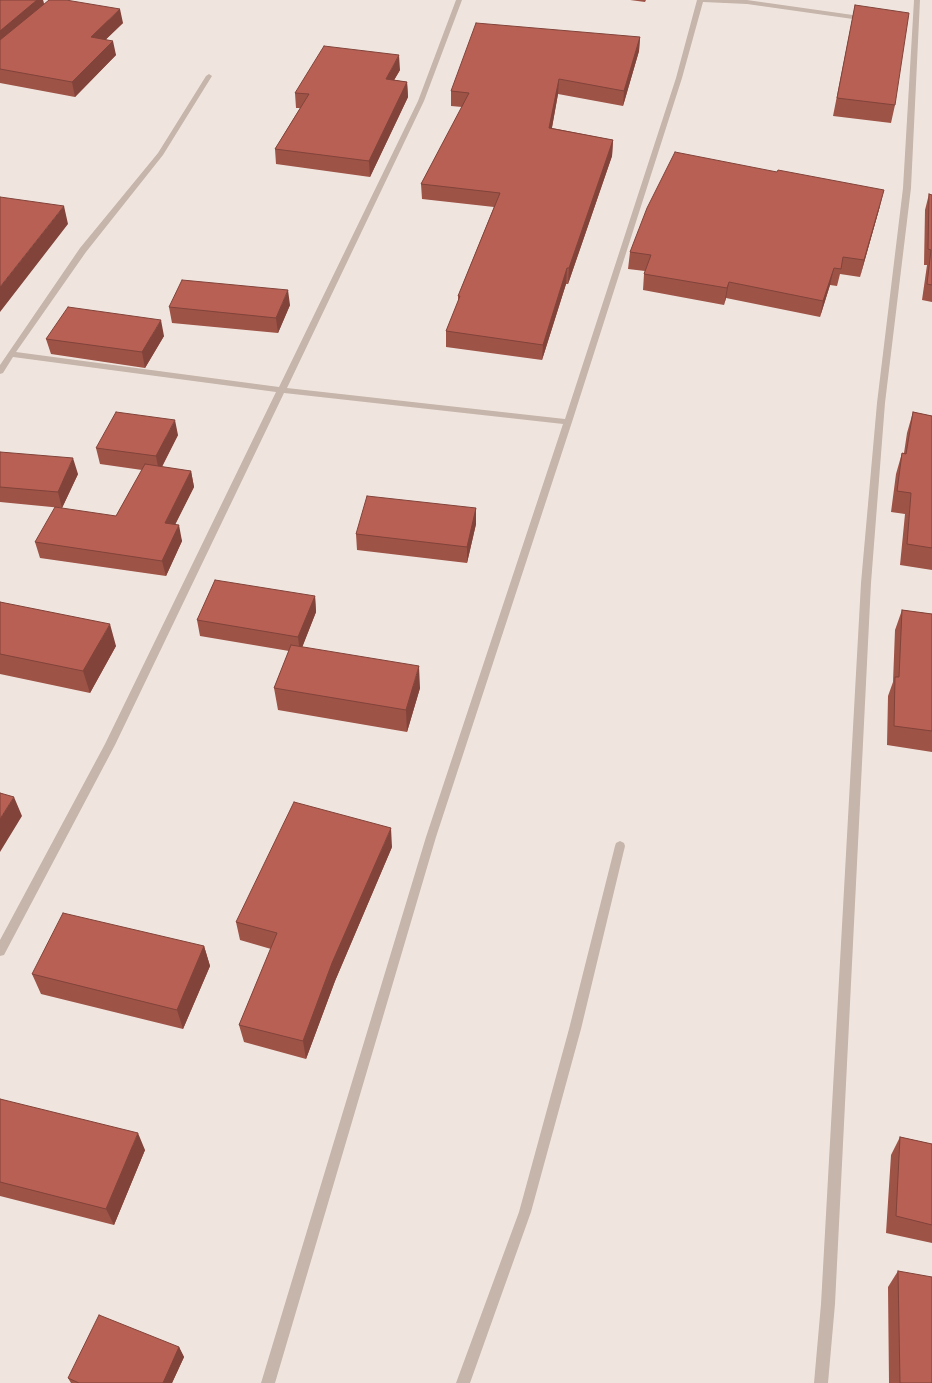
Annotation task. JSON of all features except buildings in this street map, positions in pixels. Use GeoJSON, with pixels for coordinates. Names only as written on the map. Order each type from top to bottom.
{"type":"FeatureCollection","features":[{"type":"Feature","properties":{"kind":"street"},"geometry":{"type":"LineString","coordinates":[[0,951],[110,745],[420,101],[459,0]]}},
{"type":"Feature","properties":{"kind":"street"},"geometry":{"type":"LineString","coordinates":[[268,1383],[431,837],[568,422],[679,78],[700,0],[747,2],[871,20]]}},
{"type":"Feature","properties":{"kind":"street"},"geometry":{"type":"LineString","coordinates":[[821,1383],[828,1288],[866,583],[880,403],[907,188],[911,25],[917,0]]}},
{"type":"Feature","properties":{"kind":"street"},"geometry":{"type":"LineString","coordinates":[[0,371],[83,250],[161,154],[209,76]]}},
{"type":"Feature","properties":{"kind":"street"},"geometry":{"type":"LineString","coordinates":[[11,354],[281,390],[568,422]]}},
{"type":"Feature","properties":{"kind":"street"},"geometry":{"type":"LineString","coordinates":[[463,1383],[524,1212],[575,1029],[620,846]]}}]}
